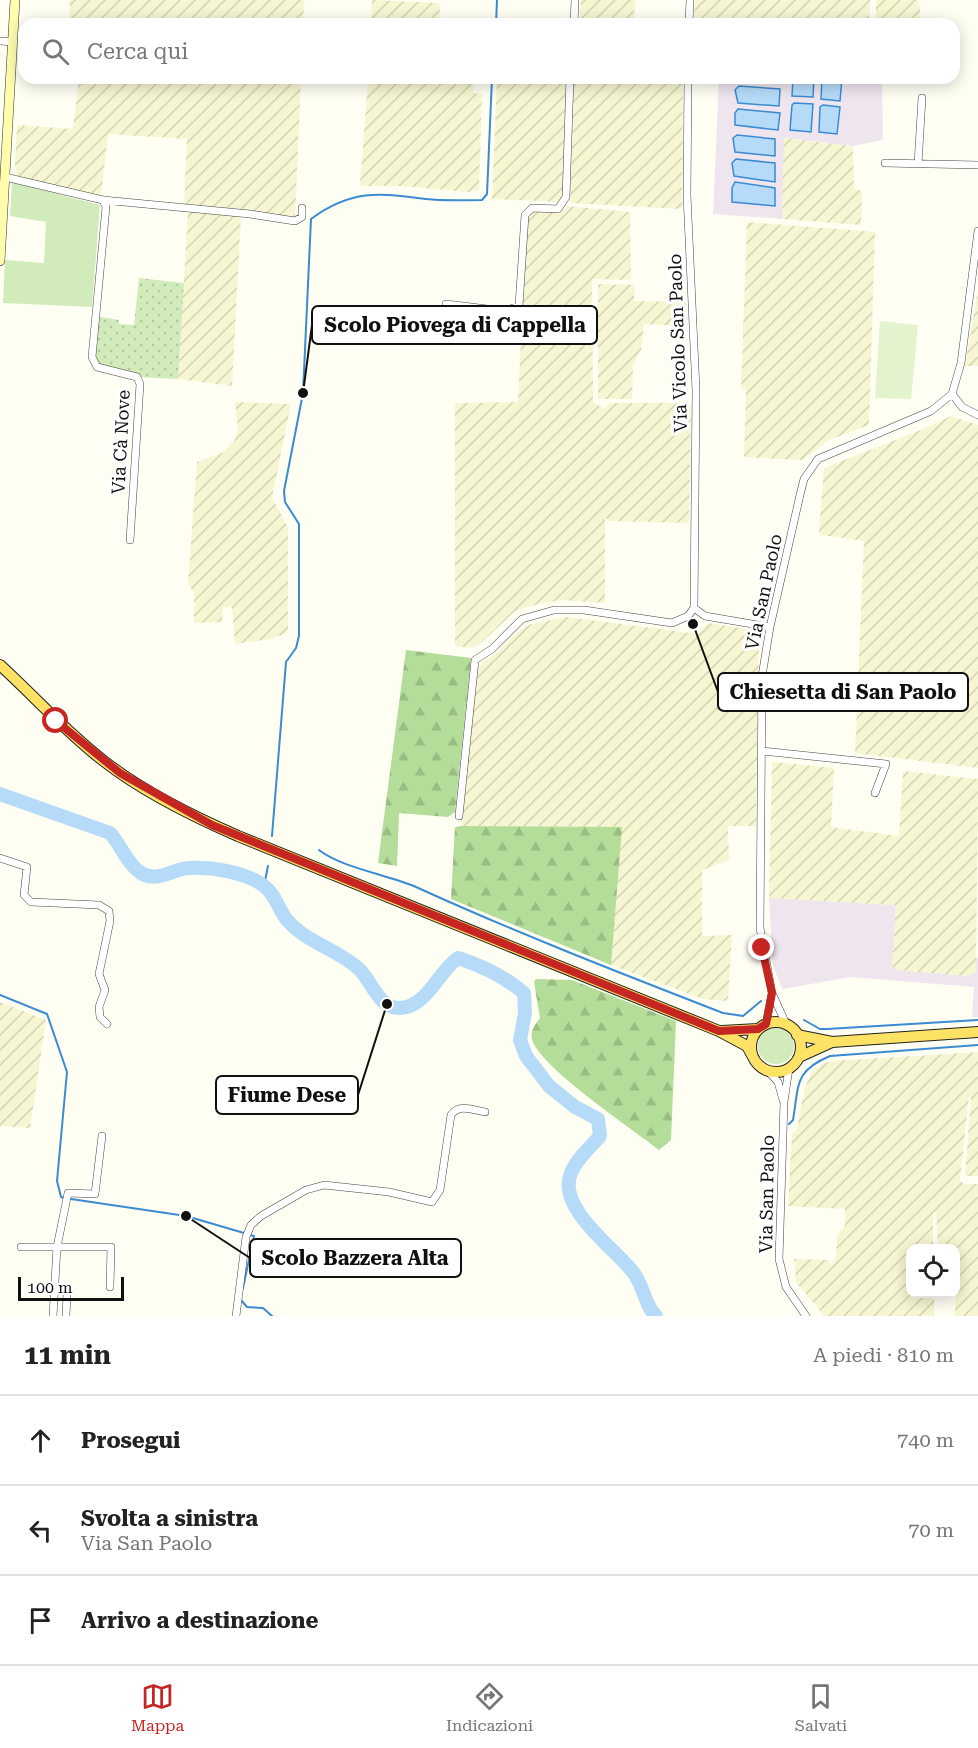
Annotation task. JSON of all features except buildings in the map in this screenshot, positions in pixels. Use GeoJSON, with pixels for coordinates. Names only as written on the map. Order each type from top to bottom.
{"type":"FeatureCollection","features":[{"type":"Feature","properties":{"kind":"main road"},"geometry":{"type":"LineString","coordinates":[[0,665],[56,721],[104,762],[140,786],[204,820],[719,1031],[747,1046],[753,1057],[767,1070],[774,1072],[789,1068],[799,1057],[832,1042]]}},
{"type":"Feature","properties":{"kind":"main road"},"geometry":{"type":"LineString","coordinates":[[0,672],[23,686]]}},
{"type":"Feature","properties":{"kind":"main road"},"geometry":{"type":"LineString","coordinates":[[719,1031],[786,1024],[797,1035],[800,1042],[799,1057]]}},
{"type":"Feature","properties":{"kind":"main road"},"geometry":{"type":"LineString","coordinates":[[753,1057],[751,1043],[762,1027]]}},
{"type":"Feature","properties":{"kind":"main road"},"geometry":{"type":"LineString","coordinates":[[797,1035],[832,1042],[978,1032]]}},
{"type":"Feature","properties":{"kind":"street"},"geometry":{"type":"LineString","coordinates":[[0,261],[15,0]]}},
{"type":"Feature","properties":{"kind":"street"},"geometry":{"type":"LineString","coordinates":[[574,18],[575,0]]}},
{"type":"Feature","properties":{"kind":"street"},"geometry":{"type":"LineString","coordinates":[[689,18],[690,0]]}},
{"type":"Feature","properties":{"kind":"street"},"geometry":{"type":"LineString","coordinates":[[0,41],[14,42]]}},
{"type":"Feature","properties":{"kind":"street"},"geometry":{"type":"LineString","coordinates":[[446,304],[504,310],[519,306],[525,215],[532,208],[558,209],[566,197],[570,84]]}},
{"type":"Feature","properties":{"kind":"street","name":"Via Vicolo San Paolo"},"geometry":{"type":"LineString","coordinates":[[688,84],[687,195],[696,390],[694,608]]}},
{"type":"Feature","properties":{"kind":"street"},"geometry":{"type":"LineString","coordinates":[[918,164],[922,98]]}},
{"type":"Feature","properties":{"kind":"street"},"geometry":{"type":"LineString","coordinates":[[885,163],[978,165]]}},
{"type":"Feature","properties":{"kind":"street"},"geometry":{"type":"LineString","coordinates":[[5,177],[103,200],[250,214],[295,222],[302,218],[302,208]]}},
{"type":"Feature","properties":{"kind":"street","name":"Via Cà Nove"},"geometry":{"type":"LineString","coordinates":[[103,200],[106,207],[92,357],[97,367],[137,377],[140,384],[130,540]]}},
{"type":"Feature","properties":{"kind":"street"},"geometry":{"type":"LineString","coordinates":[[978,231],[961,363],[952,394],[962,407],[978,415]]}},
{"type":"Feature","properties":{"kind":"street","name":"Via San Paolo"},"geometry":{"type":"LineString","coordinates":[[786,1024],[772,993],[760,928],[762,676],[770,627],[804,479],[819,459],[837,449],[931,411],[952,394]]}},
{"type":"Feature","properties":{"kind":"street"},"geometry":{"type":"LineString","coordinates":[[459,816],[475,660],[492,649],[522,619],[554,610],[584,610],[672,623],[688,616],[694,608],[705,616],[770,627]]}},
{"type":"Feature","properties":{"kind":"street"},"geometry":{"type":"LineString","coordinates":[[762,751],[886,764],[875,793]]}},
{"type":"Feature","properties":{"kind":"street"},"geometry":{"type":"LineString","coordinates":[[0,858],[27,867],[24,895],[31,902],[99,905],[109,911],[110,921],[99,974],[105,990],[99,1007],[99,1017],[106,1024]]}},
{"type":"Feature","properties":{"kind":"street","name":"Via San Paolo"},"geometry":{"type":"LineString","coordinates":[[762,1027],[772,993]]}},
{"type":"Feature","properties":{"kind":"street","name":"Via San Paolo"},"geometry":{"type":"LineString","coordinates":[[789,1068],[784,1102],[779,1259],[786,1287],[806,1316]]}},
{"type":"Feature","properties":{"kind":"street","name":"Via San Paolo"},"geometry":{"type":"LineString","coordinates":[[767,1070],[778,1082],[784,1102]]}},
{"type":"Feature","properties":{"kind":"street"},"geometry":{"type":"LineString","coordinates":[[236,1316],[247,1234],[261,1216],[306,1190],[324,1185],[389,1192],[432,1202],[440,1190],[451,1115],[455,1109],[461,1107],[485,1112]]}},
{"type":"Feature","properties":{"kind":"street"},"geometry":{"type":"LineString","coordinates":[[52,1316],[57,1247],[68,1193],[95,1194],[102,1136]]}},
{"type":"Feature","properties":{"kind":"street"},"geometry":{"type":"LineString","coordinates":[[21,1247],[111,1247],[110,1287]]}},
{"type":"Feature","properties":{"kind":"street"},"geometry":{"type":"LineString","coordinates":[[66,1316],[67,1295]]}},
{"type":"Feature","properties":{"kind":"shaded area"},"geometry":{"type":"Polygon","coordinates":[[[719,84],[882,84],[883,140],[853,146],[785,138],[782,219],[713,214],[719,84]]]}},
{"type":"Feature","properties":{"kind":"shaded area"},"geometry":{"type":"Polygon","coordinates":[[[769,898],[896,905],[893,966],[898,970],[967,976],[976,972],[976,957],[978,958],[978,1017],[972,1017],[974,987],[851,977],[782,989],[773,965],[769,898]]]}},
{"type":"Feature","properties":{"kind":"green space"},"geometry":{"type":"Polygon","coordinates":[[[70,0],[304,0],[303,18],[69,18],[70,0]]]}},
{"type":"Feature","properties":{"kind":"green space"},"geometry":{"type":"Polygon","coordinates":[[[372,0],[440,3],[439,18],[371,18],[372,0]]]}},
{"type":"Feature","properties":{"kind":"green space"},"geometry":{"type":"Polygon","coordinates":[[[581,0],[635,0],[634,18],[580,18],[581,0]]]}},
{"type":"Feature","properties":{"kind":"green space"},"geometry":{"type":"Polygon","coordinates":[[[695,0],[870,0],[869,18],[694,18],[695,0]]]}},
{"type":"Feature","properties":{"kind":"green space"},"geometry":{"type":"Polygon","coordinates":[[[876,0],[919,0],[920,18],[876,18],[876,0]]]}},
{"type":"Feature","properties":{"kind":"green space"},"geometry":{"type":"Polygon","coordinates":[[[78,84],[301,84],[295,219],[184,206],[187,139],[108,134],[101,196],[18,177],[15,165],[17,125],[73,129],[78,84]]]}},
{"type":"Feature","properties":{"kind":"green space"},"geometry":{"type":"Polygon","coordinates":[[[368,84],[473,84],[473,93],[482,94],[479,190],[468,192],[402,186],[360,186],[368,84]]]}},
{"type":"Feature","properties":{"kind":"green space"},"geometry":{"type":"Polygon","coordinates":[[[497,84],[568,84],[562,202],[492,199],[497,84]]]}},
{"type":"Feature","properties":{"kind":"green space"},"geometry":{"type":"Polygon","coordinates":[[[574,84],[683,84],[682,209],[570,203],[574,84]]]}},
{"type":"Feature","properties":{"kind":"green space"},"geometry":{"type":"Polygon","coordinates":[[[784,138],[853,146],[854,189],[862,191],[861,225],[782,219],[784,138]]]}},
{"type":"Feature","properties":{"kind":"green space"},"geometry":{"type":"Polygon","coordinates":[[[12,182],[100,205],[92,307],[3,303],[5,260],[44,263],[46,222],[10,216],[12,182]]]}},
{"type":"Feature","properties":{"kind":"green space"},"geometry":{"type":"Polygon","coordinates":[[[567,206],[630,212],[631,280],[592,279],[593,402],[604,409],[610,403],[686,403],[691,407],[689,523],[609,521],[605,517],[605,603],[562,600],[538,604],[515,611],[480,644],[471,648],[455,646],[455,406],[456,403],[518,402],[527,218],[533,212],[562,212],[567,206]]]}},
{"type":"Feature","properties":{"kind":"green space"},"geometry":{"type":"Polygon","coordinates":[[[188,211],[241,215],[232,386],[178,379],[188,211]]]}},
{"type":"Feature","properties":{"kind":"green space"},"geometry":{"type":"Polygon","coordinates":[[[747,222],[875,232],[869,425],[829,440],[802,460],[744,457],[746,390],[741,389],[747,222]]]}},
{"type":"Feature","properties":{"kind":"green space"},"geometry":{"type":"Polygon","coordinates":[[[139,278],[184,283],[178,379],[137,377],[93,364],[95,316],[119,320],[119,324],[134,325],[139,278]]]}},
{"type":"Feature","properties":{"kind":"green space"},"geometry":{"type":"Polygon","coordinates":[[[598,284],[635,285],[634,301],[686,302],[687,326],[644,324],[641,350],[633,365],[632,399],[598,399],[598,284]]]}},
{"type":"Feature","properties":{"kind":"green space"},"geometry":{"type":"Polygon","coordinates":[[[978,291],[978,366],[965,366],[972,325],[978,291]]]}},
{"type":"Feature","properties":{"kind":"green space"},"geometry":{"type":"Polygon","coordinates":[[[880,321],[918,325],[911,399],[875,398],[880,321]]]}},
{"type":"Feature","properties":{"kind":"green space"},"geometry":{"type":"Polygon","coordinates":[[[235,402],[291,404],[272,498],[288,527],[288,628],[286,633],[271,639],[235,644],[232,607],[223,607],[222,622],[194,623],[194,593],[188,583],[197,462],[224,452],[234,442],[238,428],[235,402]]]}},
{"type":"Feature","properties":{"kind":"green space"},"geometry":{"type":"Polygon","coordinates":[[[951,416],[978,425],[978,768],[855,753],[864,541],[821,535],[819,532],[824,468],[951,416]]]}},
{"type":"Feature","properties":{"kind":"green space"},"geometry":{"type":"Polygon","coordinates":[[[567,617],[698,634],[708,623],[759,631],[756,826],[728,826],[729,860],[702,870],[702,936],[732,935],[728,1001],[703,999],[611,965],[621,827],[461,826],[477,667],[503,648],[516,633],[531,624],[567,617]]]}},
{"type":"Feature","properties":{"kind":"green space"},"geometry":{"type":"Polygon","coordinates":[[[406,650],[471,658],[455,812],[448,817],[399,813],[397,866],[378,863],[406,650]]]}},
{"type":"Feature","properties":{"kind":"green space"},"geometry":{"type":"Polygon","coordinates":[[[772,762],[834,768],[831,827],[899,836],[903,771],[978,779],[976,972],[967,976],[898,970],[892,966],[896,905],[769,898],[772,762]]]}},
{"type":"Feature","properties":{"kind":"green space"},"geometry":{"type":"Polygon","coordinates":[[[455,827],[622,827],[611,965],[451,899],[455,827]]]}},
{"type":"Feature","properties":{"kind":"green space"},"geometry":{"type":"Polygon","coordinates":[[[536,979],[572,980],[676,1021],[671,1140],[659,1150],[568,1081],[538,1051],[532,1039],[533,1028],[540,1018],[534,982],[536,979]]]}},
{"type":"Feature","properties":{"kind":"green space"},"geometry":{"type":"Polygon","coordinates":[[[0,1002],[46,1020],[30,1128],[0,1126],[0,1002]]]}},
{"type":"Feature","properties":{"kind":"green space"},"geometry":{"type":"Polygon","coordinates":[[[776,1028],[789,1033],[794,1046],[789,1059],[776,1064],[763,1059],[758,1046],[763,1033],[776,1028]]]}},
{"type":"Feature","properties":{"kind":"green space"},"geometry":{"type":"Polygon","coordinates":[[[978,1052],[978,1176],[965,1176],[971,1099],[969,1096],[960,1180],[964,1184],[978,1184],[978,1316],[955,1316],[955,1298],[960,1298],[960,1244],[938,1244],[936,1212],[933,1213],[933,1244],[906,1244],[906,1298],[934,1298],[934,1316],[824,1316],[796,1282],[794,1259],[829,1260],[830,1265],[836,1259],[837,1236],[845,1226],[845,1209],[788,1206],[792,1135],[797,1129],[804,1090],[812,1071],[824,1063],[978,1052]]]}},
{"type":"Feature","properties":{"kind":"water"},"geometry":{"type":"Polygon","coordinates":[[[793,84],[814,84],[813,97],[792,96],[793,84]]]}},
{"type":"Feature","properties":{"kind":"water"},"geometry":{"type":"Polygon","coordinates":[[[822,84],[841,84],[840,101],[821,99],[822,84]]]}},
{"type":"Feature","properties":{"kind":"water"},"geometry":{"type":"Polygon","coordinates":[[[739,86],[780,89],[779,106],[738,103],[735,90],[739,86]]]}},
{"type":"Feature","properties":{"kind":"water"},"geometry":{"type":"Polygon","coordinates":[[[794,103],[813,104],[811,132],[790,130],[794,103]]]}},
{"type":"Feature","properties":{"kind":"water"},"geometry":{"type":"Polygon","coordinates":[[[823,105],[840,107],[837,134],[819,132],[820,107],[823,105]]]}},
{"type":"Feature","properties":{"kind":"water"},"geometry":{"type":"Polygon","coordinates":[[[738,109],[780,113],[778,130],[735,125],[735,113],[738,109]]]}},
{"type":"Feature","properties":{"kind":"water"},"geometry":{"type":"Polygon","coordinates":[[[737,135],[775,139],[775,156],[735,152],[733,138],[737,135]]]}},
{"type":"Feature","properties":{"kind":"water"},"geometry":{"type":"Polygon","coordinates":[[[736,159],[775,163],[775,182],[734,176],[732,163],[736,159]]]}},
{"type":"Feature","properties":{"kind":"water"},"geometry":{"type":"Polygon","coordinates":[[[735,182],[775,188],[775,206],[732,202],[732,188],[735,182]]]}},
{"type":"Feature","properties":{"kind":"waterway"},"geometry":{"type":"LineString","coordinates":[[496,18],[497,0]]}},
{"type":"Feature","properties":{"kind":"waterway"},"geometry":{"type":"LineString","coordinates":[[272,836],[286,662],[296,648],[299,636],[299,524],[285,502],[284,491],[303,393],[311,219],[340,202],[366,196],[394,195],[440,200],[482,200],[487,194],[492,84]]}},
{"type":"Feature","properties":{"kind":"waterway"},"geometry":{"type":"LineString","coordinates":[[0,794],[110,833],[132,865],[147,876],[153,877],[183,869],[198,868],[228,871],[257,881],[271,894],[284,916],[295,928],[359,969],[381,999],[393,1007],[410,1006],[418,1001],[458,958],[476,964],[509,981],[524,993],[525,1013],[520,1040],[526,1056],[549,1086],[575,1107],[598,1119],[600,1136],[579,1159],[570,1176],[569,1189],[573,1202],[590,1227],[633,1272],[649,1307],[656,1316]]}},
{"type":"Feature","properties":{"kind":"waterway"},"geometry":{"type":"LineString","coordinates":[[319,850],[340,862],[416,887],[530,937],[723,1013],[743,1016],[761,1001]]}},
{"type":"Feature","properties":{"kind":"waterway"},"geometry":{"type":"LineString","coordinates":[[264,886],[268,866]]}},
{"type":"Feature","properties":{"kind":"waterway"},"geometry":{"type":"LineString","coordinates":[[0,995],[47,1014],[67,1072],[57,1181],[61,1197],[64,1198]]}},
{"type":"Feature","properties":{"kind":"waterway"},"geometry":{"type":"LineString","coordinates":[[804,1020],[820,1029],[978,1020]]}},
{"type":"Feature","properties":{"kind":"waterway"},"geometry":{"type":"LineString","coordinates":[[789,1124],[793,1120],[800,1080],[810,1067],[830,1056],[978,1045]]}},
{"type":"Feature","properties":{"kind":"waterway"},"geometry":{"type":"LineString","coordinates":[[71,1199],[186,1216],[244,1233]]}},
{"type":"Feature","properties":{"kind":"waterway"},"geometry":{"type":"LineString","coordinates":[[243,1288],[254,1236],[250,1235]]}},
{"type":"Feature","properties":{"kind":"waterway"},"geometry":{"type":"LineString","coordinates":[[241,1300],[247,1307],[263,1308],[272,1316]]}},
{"type":"Feature","properties":{"kind":"place","name":"Scolo Piovega di Cappella"},"geometry":{"type":"Point","coordinates":[303,393]}},
{"type":"Feature","properties":{"kind":"place","name":"Chiesetta di San Paolo"},"geometry":{"type":"Point","coordinates":[693,624]}},
{"type":"Feature","properties":{"kind":"place","name":"Fiume Dese"},"geometry":{"type":"Point","coordinates":[387,1004]}},
{"type":"Feature","properties":{"kind":"place","name":"Scolo Bazzera Alta"},"geometry":{"type":"Point","coordinates":[186,1216]}},
{"type":"Feature","properties":{"kind":"route"},"geometry":{"type":"LineString","coordinates":[[56,721],[120,773],[162,799],[212,825],[719,1031],[758,1029],[766,1024],[772,993],[762,948]]}}]}
